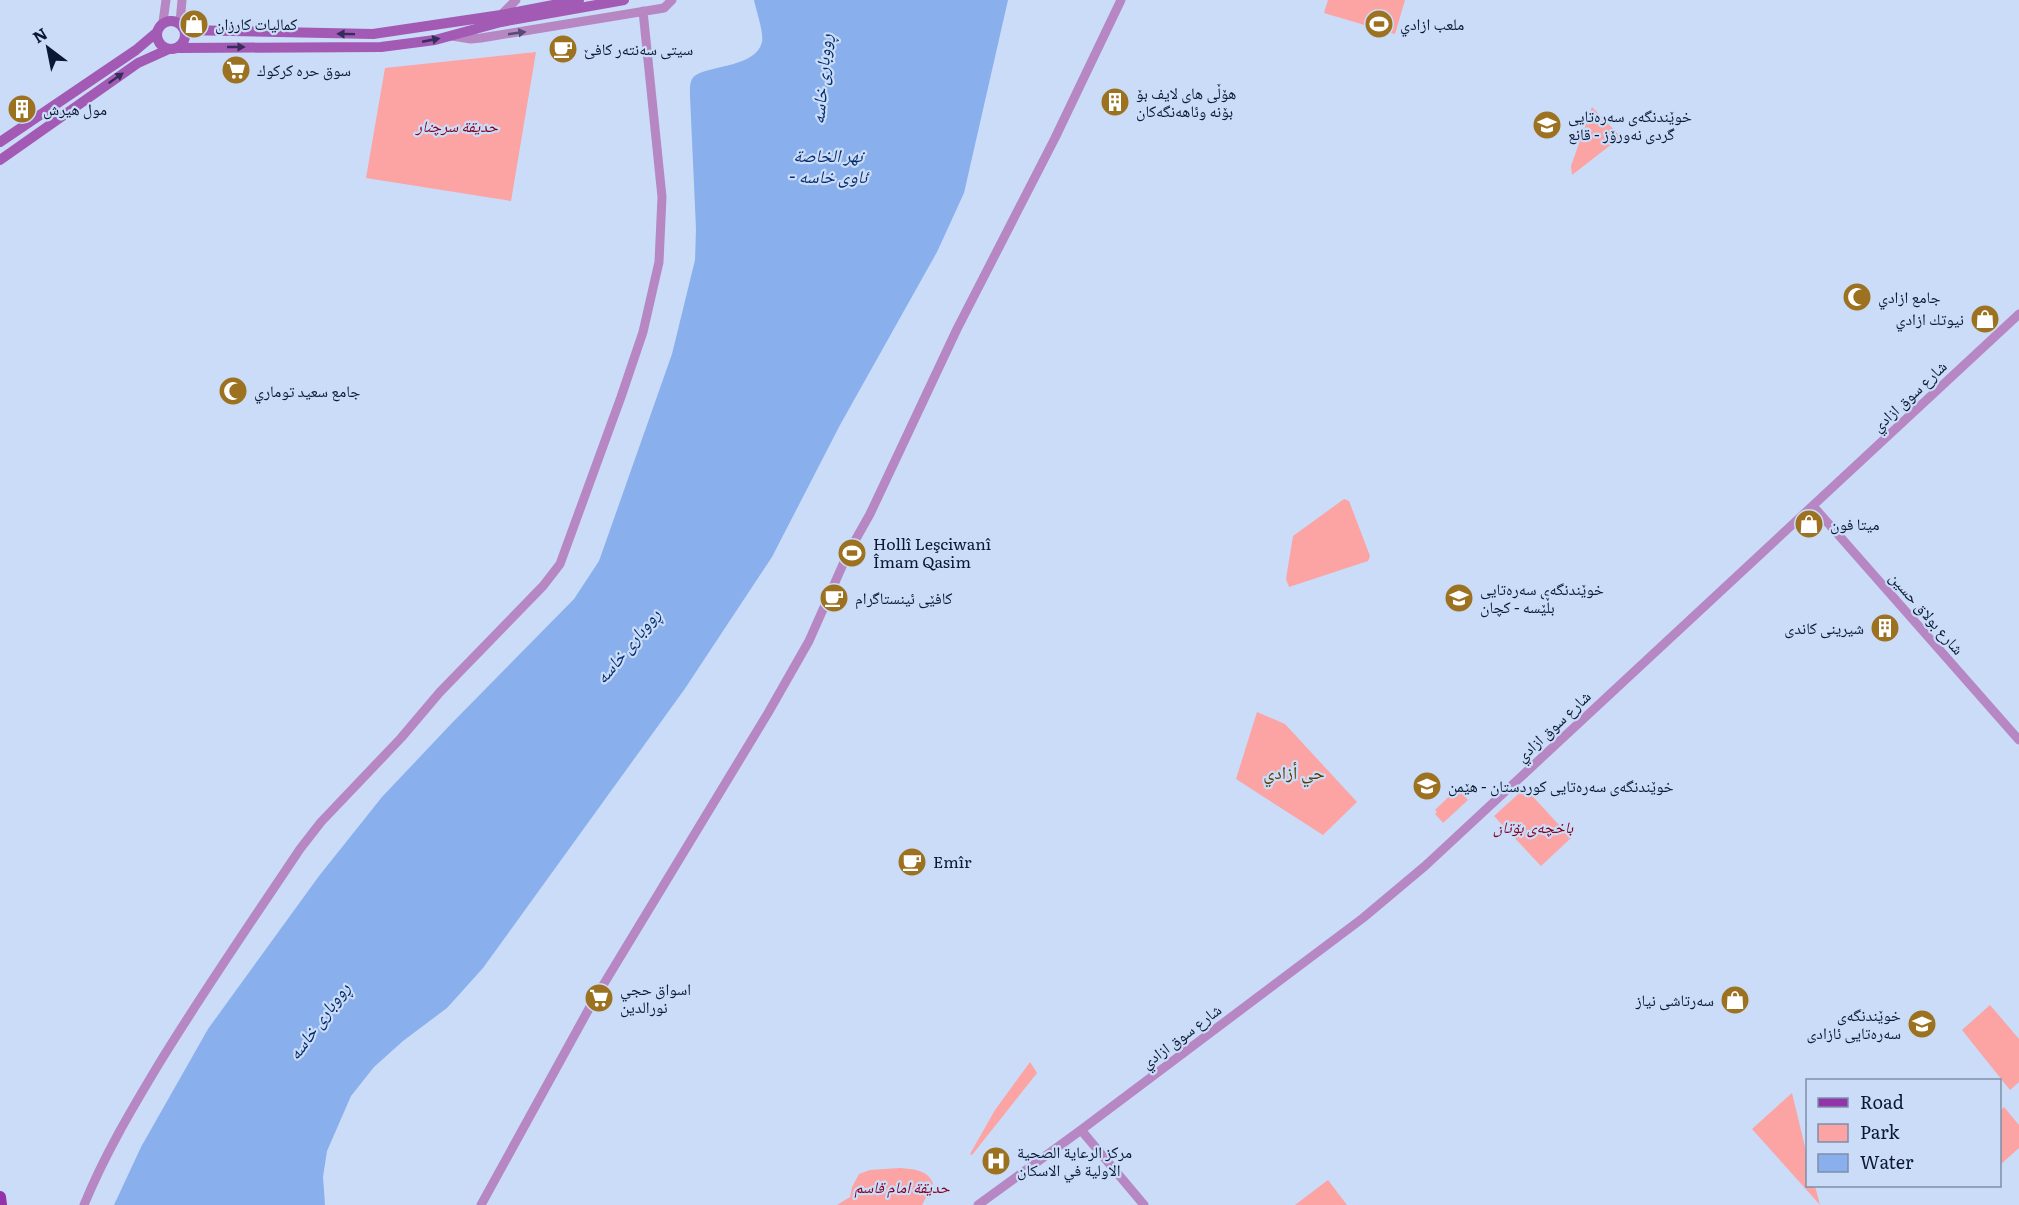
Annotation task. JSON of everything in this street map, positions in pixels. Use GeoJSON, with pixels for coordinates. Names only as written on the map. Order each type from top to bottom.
{"type":"FeatureCollection","features":[{"type":"Feature","properties":{"kind":"main road"},"geometry":{"type":"LineString","coordinates":[[156,33],[158,42],[173,48],[381,47],[452,36],[579,0]]}},
{"type":"Feature","properties":{"kind":"main road"},"geometry":{"type":"LineString","coordinates":[[0,142],[136,50],[156,33],[163,22],[172,20],[182,27],[373,34],[624,0]]}},
{"type":"Feature","properties":{"kind":"main road"},"geometry":{"type":"LineString","coordinates":[[0,160],[138,63],[173,48],[185,38],[182,27]]}},
{"type":"Feature","properties":{"kind":"main road"},"geometry":{"type":"LineString","coordinates":[[0,1197],[1,1205]]}},
{"type":"Feature","properties":{"kind":"street"},"geometry":{"type":"LineString","coordinates":[[163,22],[166,0]]}},
{"type":"Feature","properties":{"kind":"street"},"geometry":{"type":"LineString","coordinates":[[182,0],[182,27]]}},
{"type":"Feature","properties":{"kind":"street"},"geometry":{"type":"LineString","coordinates":[[501,15],[516,0]]}},
{"type":"Feature","properties":{"kind":"street"},"geometry":{"type":"LineString","coordinates":[[452,36],[471,39],[541,30],[664,8],[672,0]]}},
{"type":"Feature","properties":{"kind":"street"},"geometry":{"type":"LineString","coordinates":[[481,1205],[591,1005],[780,694],[809,641],[848,553],[870,514],[957,329],[1055,138],[1121,0]]}},
{"type":"Feature","properties":{"kind":"street"},"geometry":{"type":"LineString","coordinates":[[84,1205],[123,1122],[179,1031],[300,849],[321,822],[401,738],[440,692],[543,586],[560,564],[643,332],[659,262],[662,197],[644,11]]}},
{"type":"Feature","properties":{"kind":"street","name":"شارع سوق ازادي"},"geometry":{"type":"LineString","coordinates":[[978,1205],[1363,918],[1425,866],[2019,314]]}},
{"type":"Feature","properties":{"kind":"street","name":"شارع بولاق حسين"},"geometry":{"type":"LineString","coordinates":[[1813,506],[2019,740]]}},
{"type":"Feature","properties":{"kind":"street"},"geometry":{"type":"LineString","coordinates":[[1081,1130],[1144,1205]]}},
{"type":"Feature","properties":{"kind":"green space","name":"ملعب ازادي"},"geometry":{"type":"Polygon","coordinates":[[[1328,0],[1405,0],[1395,34],[1324,13],[1328,0]]]}},
{"type":"Feature","properties":{"kind":"green space","name":"حديقة سرچنار"},"geometry":{"type":"Polygon","coordinates":[[[536,52],[511,201],[366,178],[385,68],[536,52]]]}},
{"type":"Feature","properties":{"kind":"green space"},"geometry":{"type":"Polygon","coordinates":[[[1592,107],[1621,137],[1572,175],[1571,166],[1592,107]]]}},
{"type":"Feature","properties":{"kind":"green space"},"geometry":{"type":"Polygon","coordinates":[[[1344,499],[1349,501],[1370,556],[1368,561],[1289,587],[1286,579],[1293,536],[1344,499]]]}},
{"type":"Feature","properties":{"kind":"green space"},"geometry":{"type":"Polygon","coordinates":[[[1257,712],[1285,724],[1357,802],[1323,835],[1236,779],[1257,712]]]}},
{"type":"Feature","properties":{"kind":"green space"},"geometry":{"type":"Polygon","coordinates":[[[1458,788],[1468,800],[1443,823],[1435,814],[1437,812],[1435,810],[1458,788]]]}},
{"type":"Feature","properties":{"kind":"green space","name":"باخچەی بۆتان"},"geometry":{"type":"Polygon","coordinates":[[[1525,788],[1571,838],[1541,866],[1494,816],[1525,788]]]}},
{"type":"Feature","properties":{"kind":"green space"},"geometry":{"type":"Polygon","coordinates":[[[1990,1005],[2019,1039],[2019,1082],[2010,1090],[1962,1030],[1990,1005]]]}},
{"type":"Feature","properties":{"kind":"green space"},"geometry":{"type":"Polygon","coordinates":[[[1030,1062],[1037,1073],[972,1155],[970,1154],[995,1110],[1030,1062]]]}},
{"type":"Feature","properties":{"kind":"green space"},"geometry":{"type":"Polygon","coordinates":[[[1792,1093],[1806,1151],[1806,1187],[1815,1187],[1820,1205],[1752,1129],[1792,1093]]]}},
{"type":"Feature","properties":{"kind":"green space"},"geometry":{"type":"Polygon","coordinates":[[[2004,1107],[2019,1125],[2019,1148],[2001,1164],[2001,1110],[2004,1107]]]}},
{"type":"Feature","properties":{"kind":"green space","name":"حديقة امام قاسم"},"geometry":{"type":"Polygon","coordinates":[[[900,1168],[920,1171],[931,1179],[933,1184],[922,1205],[837,1205],[850,1197],[859,1174],[870,1170],[900,1168]]]}},
{"type":"Feature","properties":{"kind":"green space"},"geometry":{"type":"Polygon","coordinates":[[[1328,1180],[1347,1205],[1295,1205],[1328,1180]]]}},
{"type":"Feature","properties":{"kind":"water","name":"نهر الخاصة - ئاوی خاسە"},"geometry":{"type":"Polygon","coordinates":[[[754,0],[1008,0],[964,193],[937,252],[840,425],[772,557],[684,690],[483,968],[447,1008],[403,1041],[374,1067],[351,1096],[327,1151],[323,1177],[325,1205],[114,1205],[141,1147],[208,1029],[319,876],[382,797],[574,599],[599,561],[672,354],[695,260],[691,82],[696,75],[743,61],[758,50],[762,38],[754,0]]]}},
{"type":"Feature","properties":{"kind":"place","name":"كمالیات كارزان"},"geometry":{"type":"Point","coordinates":[194,24]}},
{"type":"Feature","properties":{"kind":"place","name":"ملعب ازادي"},"geometry":{"type":"Point","coordinates":[1379,24]}},
{"type":"Feature","properties":{"kind":"place","name":"سیتی سەنتەر کافێ"},"geometry":{"type":"Point","coordinates":[563,49]}},
{"type":"Feature","properties":{"kind":"place","name":"سوق حره كركوك"},"geometry":{"type":"Point","coordinates":[236,70]}},
{"type":"Feature","properties":{"kind":"place","name":"هۆڵی های لایف بۆ بۆنە وئاهەنگەکان"},"geometry":{"type":"Point","coordinates":[1115,102]}},
{"type":"Feature","properties":{"kind":"place","name":"مول هيرش"},"geometry":{"type":"Point","coordinates":[22,109]}},
{"type":"Feature","properties":{"kind":"place","name":"خوێندنگەی سەرەتایی گردی نەورۆز - قانع"},"geometry":{"type":"Point","coordinates":[1547,125]}},
{"type":"Feature","properties":{"kind":"place","name":"جامع ازادي"},"geometry":{"type":"Point","coordinates":[1857,297]}},
{"type":"Feature","properties":{"kind":"place","name":"نيوتك ازادي"},"geometry":{"type":"Point","coordinates":[1985,319]}},
{"type":"Feature","properties":{"kind":"place","name":"جامع سعيد توماري"},"geometry":{"type":"Point","coordinates":[233,391]}},
{"type":"Feature","properties":{"kind":"place","name":"ميتا فون"},"geometry":{"type":"Point","coordinates":[1809,524]}},
{"type":"Feature","properties":{"kind":"place","name":"Hollî Leşciwanî Îmam Qasim"},"geometry":{"type":"Point","coordinates":[852,553]}},
{"type":"Feature","properties":{"kind":"place","name":"کافێی ئینستاگرام"},"geometry":{"type":"Point","coordinates":[834,598]}},
{"type":"Feature","properties":{"kind":"place","name":"خوێندنگەی سەرەتایی بڵێسە - کچان"},"geometry":{"type":"Point","coordinates":[1459,598]}},
{"type":"Feature","properties":{"kind":"place","name":"شیرینی کاندی"},"geometry":{"type":"Point","coordinates":[1885,628]}},
{"type":"Feature","properties":{"kind":"place","name":"خوێندنگەی سەرەتایی کوردستان - هێمن"},"geometry":{"type":"Point","coordinates":[1427,786]}},
{"type":"Feature","properties":{"kind":"place","name":"Emîr"},"geometry":{"type":"Point","coordinates":[912,862]}},
{"type":"Feature","properties":{"kind":"place","name":"اسواق حجي نورالدين"},"geometry":{"type":"Point","coordinates":[599,998]}},
{"type":"Feature","properties":{"kind":"place","name":"سەرتاشی نیاز"},"geometry":{"type":"Point","coordinates":[1735,1000]}},
{"type":"Feature","properties":{"kind":"place","name":"خوێندنگەی سەرەتایی ئازادی"},"geometry":{"type":"Point","coordinates":[1922,1024]}},
{"type":"Feature","properties":{"kind":"place","name":"مركز الرعاية الصحية الاولية في الاسكان"},"geometry":{"type":"Point","coordinates":[996,1161]}},
{"type":"Feature","properties":{"kind":"district","name":"حي أزادي"},"geometry":{"type":"Point","coordinates":[1294,773]}},
{"type":"Feature","properties":{"kind":"water label","name":"ڕووباری خاسە"},"geometry":{"type":"Point","coordinates":[822,79]}},
{"type":"Feature","properties":{"kind":"water label","name":"ڕووباری خاسە"},"geometry":{"type":"Point","coordinates":[628,646]}},
{"type":"Feature","properties":{"kind":"water label","name":"ڕووباری خاسە"},"geometry":{"type":"Point","coordinates":[319,1021]}}]}
